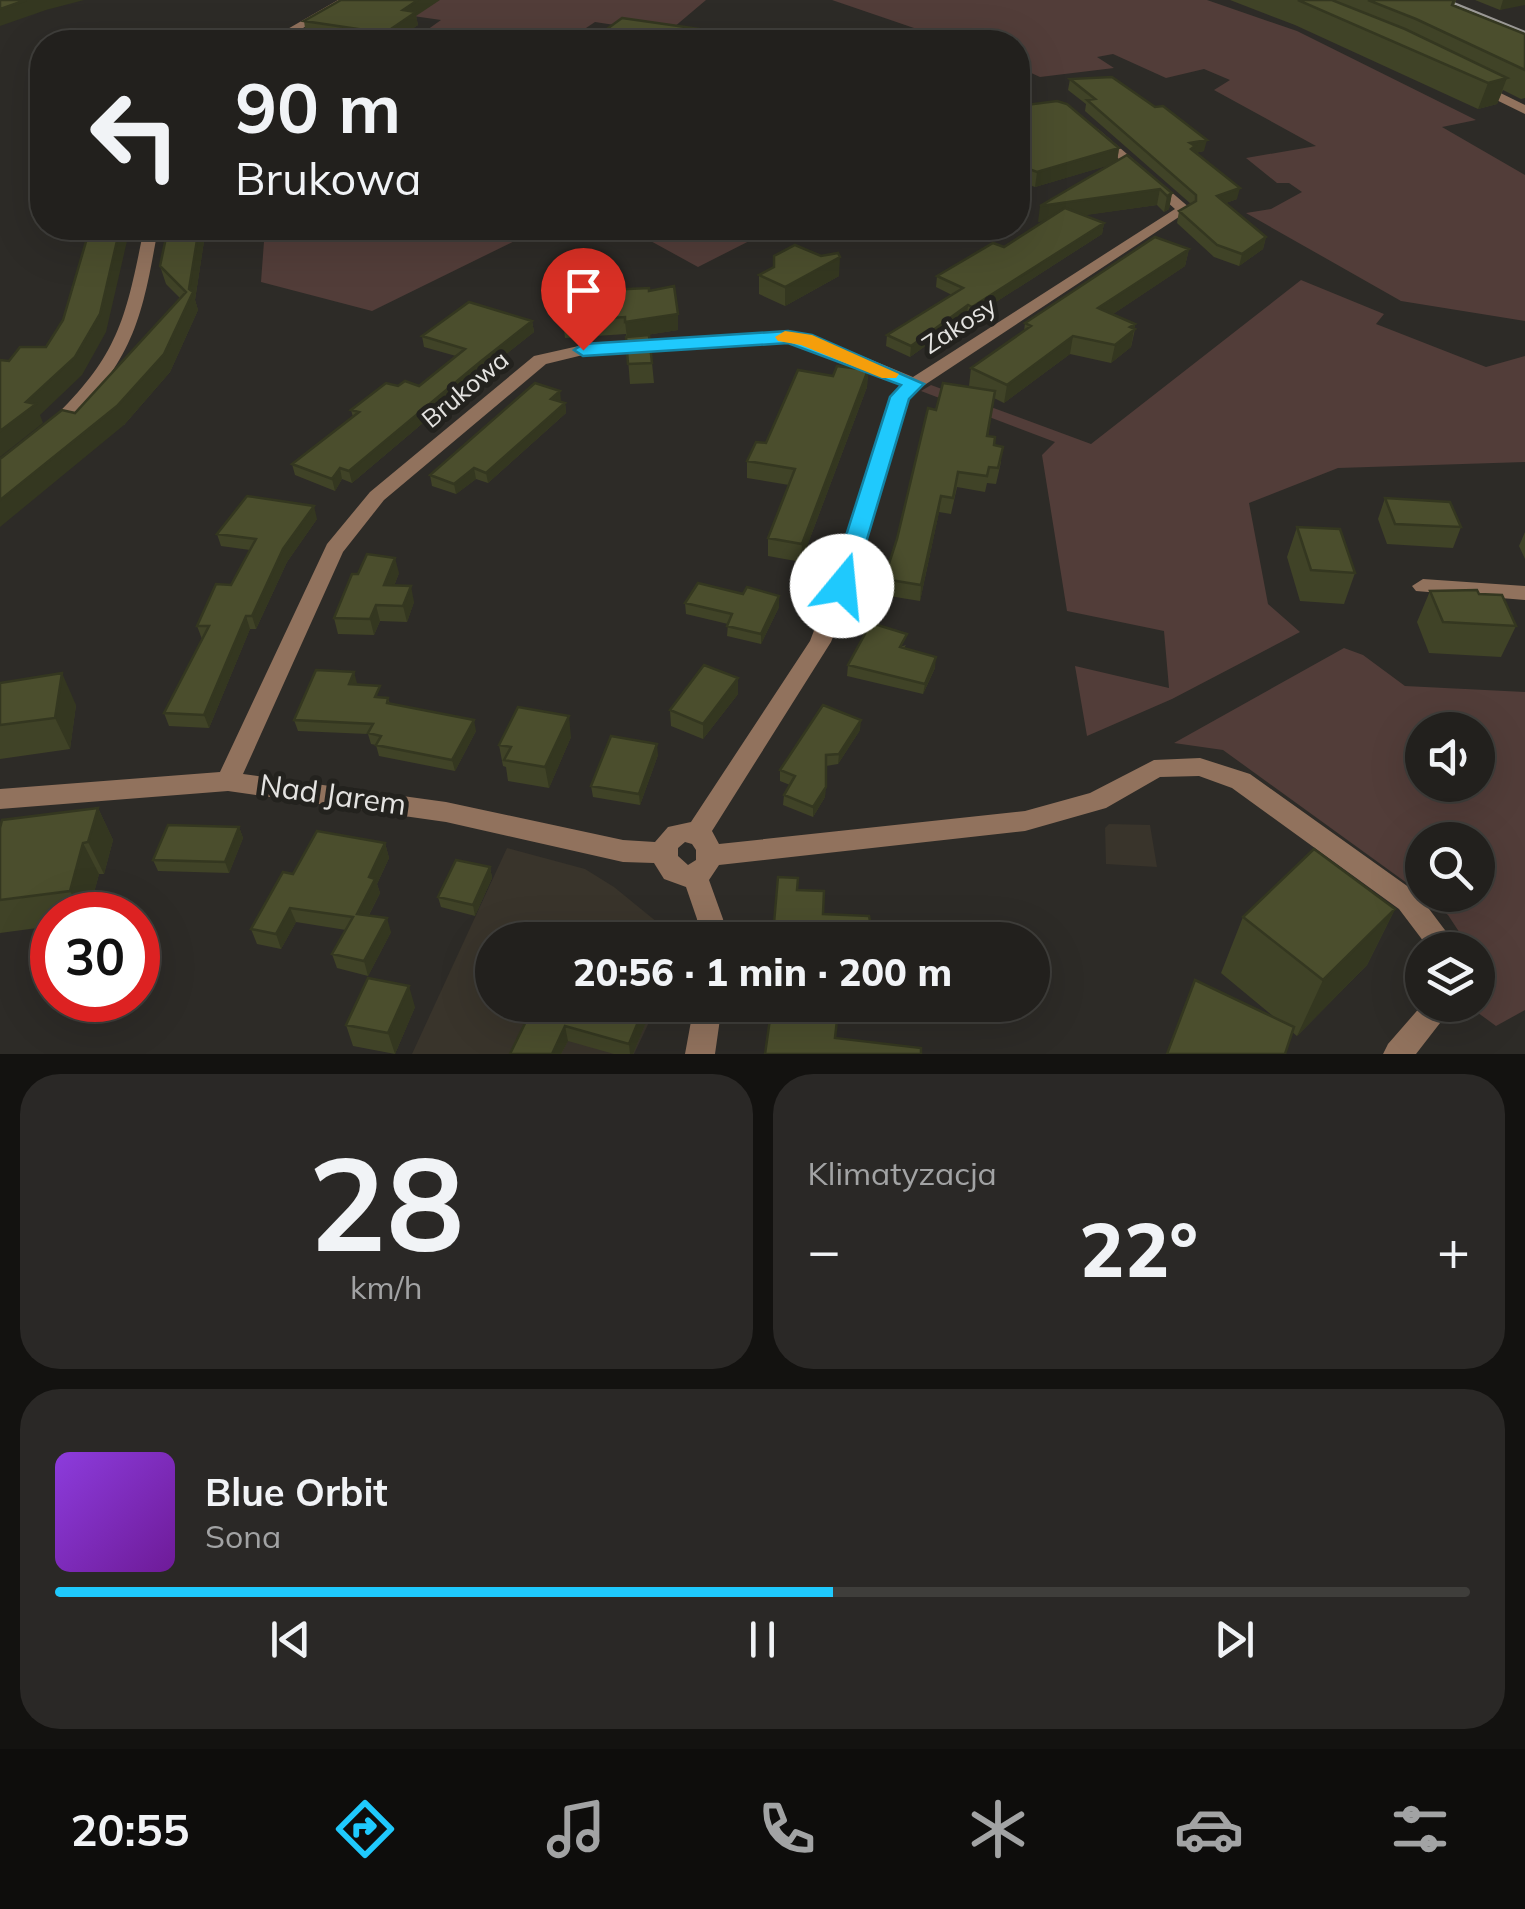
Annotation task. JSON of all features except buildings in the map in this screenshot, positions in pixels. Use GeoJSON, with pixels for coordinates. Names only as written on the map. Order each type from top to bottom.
{"type":"FeatureCollection","features":[{"type":"Feature","properties":{"kind":"street"},"geometry":{"type":"LineString","coordinates":[[292,30],[346,0]]}},
{"type":"Feature","properties":{"kind":"street"},"geometry":{"type":"LineString","coordinates":[[1466,80],[1525,110]]}},
{"type":"Feature","properties":{"kind":"street","name":"Zakosy"},"geometry":{"type":"LineString","coordinates":[[701,855],[820,642],[842,586],[900,397],[914,384],[1184,210],[1085,123]]}},
{"type":"Feature","properties":{"kind":"street"},"geometry":{"type":"LineString","coordinates":[[41,439],[105,376],[126,342],[148,240]]}},
{"type":"Feature","properties":{"kind":"street","name":"Brukowa"},"geometry":{"type":"LineString","coordinates":[[228,781],[320,576],[357,517],[376,496],[540,360],[583,350],[788,337],[805,339],[914,384]]}},
{"type":"Feature","properties":{"kind":"street"},"geometry":{"type":"LineString","coordinates":[[1423,586],[1525,593]]}},
{"type":"Feature","properties":{"kind":"street"},"geometry":{"type":"LineString","coordinates":[[701,855],[673,838],[663,853],[673,872],[701,855],[1024,821],[1097,800],[1154,769],[1200,767],[1241,781],[1408,901],[1432,932]]}},
{"type":"Feature","properties":{"kind":"street","name":"Nad Jarem"},"geometry":{"type":"LineString","coordinates":[[0,798],[228,781],[446,812],[624,851],[663,853]]}},
{"type":"Feature","properties":{"kind":"street"},"geometry":{"type":"LineString","coordinates":[[701,855],[710,922]]}},
{"type":"Feature","properties":{"kind":"street"},"geometry":{"type":"LineString","coordinates":[[700,1054],[705,1022]]}},
{"type":"Feature","properties":{"kind":"street"},"geometry":{"type":"LineString","coordinates":[[1398,1054],[1425,1022]]}},
{"type":"Feature","properties":{"kind":"shaded area"},"geometry":{"type":"Polygon","coordinates":[[[439,0],[706,0],[671,30],[595,22],[583,30],[427,30],[441,20],[413,16],[439,0]]]}},
{"type":"Feature","properties":{"kind":"shaded area"},"geometry":{"type":"Polygon","coordinates":[[[832,0],[1207,0],[1297,31],[1476,120],[1442,127],[1525,175],[1525,321],[1401,301],[1246,213],[1271,209],[1302,192],[1289,183],[1277,183],[1246,158],[1316,146],[1214,90],[1230,80],[1204,69],[1166,78],[1113,54],[1097,57],[1114,68],[1040,77],[1030,72],[1030,30],[920,30],[832,0]]]}},
{"type":"Feature","properties":{"kind":"shaded area"},"geometry":{"type":"Polygon","coordinates":[[[264,240],[517,240],[372,311],[261,282],[264,240]]]}},
{"type":"Feature","properties":{"kind":"shaded area"},"geometry":{"type":"Polygon","coordinates":[[[649,240],[751,240],[698,267],[649,240]]]}},
{"type":"Feature","properties":{"kind":"shaded area"},"geometry":{"type":"Polygon","coordinates":[[[1301,280],[1384,314],[1376,324],[1486,367],[1525,356],[1525,462],[1338,468],[1249,503],[1268,604],[1300,632],[1172,699],[1087,736],[1075,666],[1169,688],[1164,631],[1067,611],[1042,455],[1055,442],[921,391],[931,385],[1091,444],[1301,280]]]}},
{"type":"Feature","properties":{"kind":"shaded area"},"geometry":{"type":"Polygon","coordinates":[[[1344,648],[1363,655],[1405,686],[1525,692],[1525,1010],[1496,1026],[1491,1022],[1495,1022],[1495,932],[1459,932],[1444,912],[1495,912],[1495,822],[1405,822],[1405,882],[1223,750],[1174,743],[1344,648]]]}},
{"type":"Feature","properties":{"kind":"shaded area"},"geometry":{"type":"Polygon","coordinates":[[[1109,824],[1150,825],[1157,867],[1106,864],[1105,828],[1109,824]]]}},
{"type":"Feature","properties":{"kind":"shaded area"},"geometry":{"type":"Polygon","coordinates":[[[507,848],[585,869],[657,922],[475,922],[475,1022],[649,1022],[634,1054],[412,1054],[507,848]]]}},
{"type":"Feature","properties":{"kind":"tram line"},"geometry":{"type":"LineString","coordinates":[[1446,0],[1525,32]]}},
{"type":"Feature","properties":{"kind":"slow traffic"},"geometry":{"type":"LineString","coordinates":[[785,337],[805,339],[889,374]]}},
{"type":"Feature","properties":{"kind":"route"},"geometry":{"type":"LineString","coordinates":[[583,350],[788,337],[805,339],[914,384],[900,397],[842,586]]}}]}
